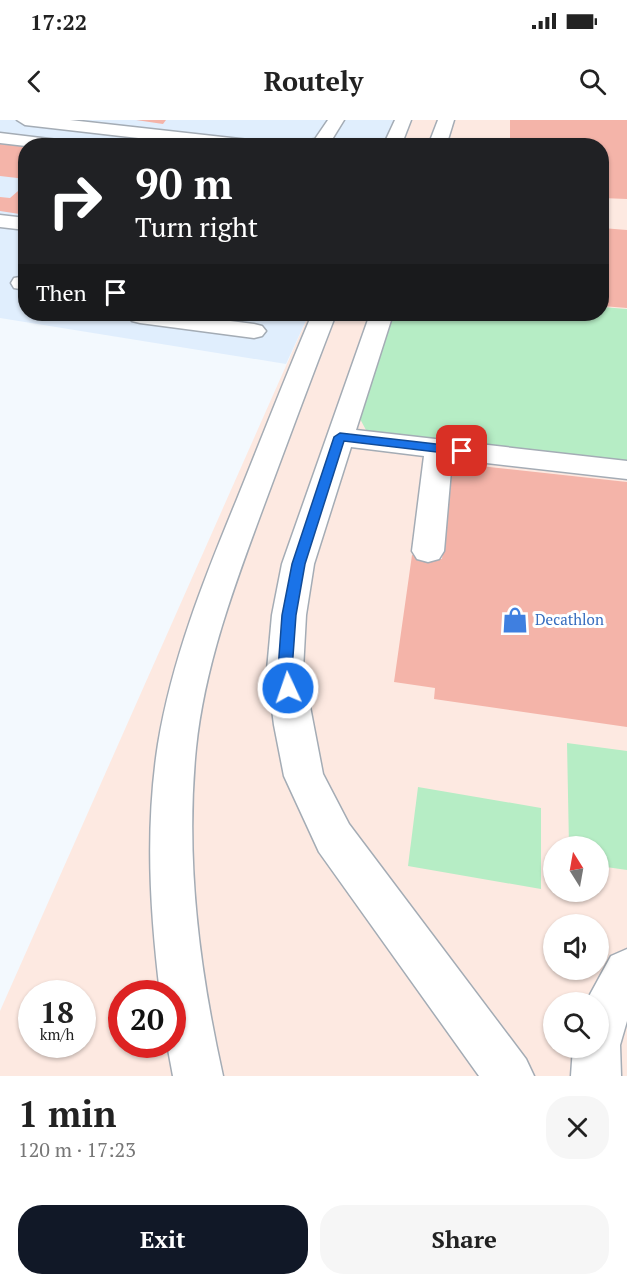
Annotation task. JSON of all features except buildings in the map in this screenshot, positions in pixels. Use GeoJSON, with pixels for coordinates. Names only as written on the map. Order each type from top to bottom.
{"type":"FeatureCollection","features":[{"type":"Feature","properties":{"kind":"street"},"geometry":{"type":"LineString","coordinates":[[25,120],[70,122],[192,138],[206,120]]}},
{"type":"Feature","properties":{"kind":"street"},"geometry":{"type":"LineString","coordinates":[[325,138],[336,120]]}},
{"type":"Feature","properties":{"kind":"street"},"geometry":{"type":"LineString","coordinates":[[395,138],[403,120]]}},
{"type":"Feature","properties":{"kind":"street"},"geometry":{"type":"LineString","coordinates":[[440,138],[446,120]]}},
{"type":"Feature","properties":{"kind":"street"},"geometry":{"type":"LineString","coordinates":[[0,138],[18,140]]}},
{"type":"Feature","properties":{"kind":"street"},"geometry":{"type":"LineString","coordinates":[[0,221],[18,223]]}},
{"type":"Feature","properties":{"kind":"street"},"geometry":{"type":"LineString","coordinates":[[176,321],[254,332]]}},
{"type":"Feature","properties":{"kind":"street"},"geometry":{"type":"LineString","coordinates":[[198,1076],[185,1015],[174,909],[172,817],[177,747],[186,695],[219,584],[321,321]]}},
{"type":"Feature","properties":{"kind":"street"},"geometry":{"type":"LineString","coordinates":[[379,321],[298,564],[289,615],[285,670],[293,725],[304,776],[334,838],[509,1076]]}},
{"type":"Feature","properties":{"kind":"street"},"geometry":{"type":"LineString","coordinates":[[340,437],[627,470]]}},
{"type":"Feature","properties":{"kind":"street"},"geometry":{"type":"LineString","coordinates":[[428,551],[439,448]]}},
{"type":"Feature","properties":{"kind":"street"},"geometry":{"type":"LineString","coordinates":[[609,1007],[627,972]]}},
{"type":"Feature","properties":{"kind":"street"},"geometry":{"type":"LineString","coordinates":[[596,1076],[597,1058]]}},
{"type":"Feature","properties":{"kind":"shaded area"},"geometry":{"type":"Polygon","coordinates":[[[0,120],[394,120],[386,138],[18,138],[18,321],[0,318],[0,120]]]}},
{"type":"Feature","properties":{"kind":"shaded area"},"geometry":{"type":"Polygon","coordinates":[[[394,120],[627,120],[627,1076],[0,1076],[0,1011],[306,321],[609,321],[609,138],[386,138],[394,120]]]}},
{"type":"Feature","properties":{"kind":"shaded area"},"geometry":{"type":"Polygon","coordinates":[[[19,321],[306,321],[286,364],[19,321]]]}},
{"type":"Feature","properties":{"kind":"green space"},"geometry":{"type":"Polygon","coordinates":[[[609,308],[627,309],[627,467],[382,439],[366,430],[359,417],[389,321],[609,321],[609,308]]]}},
{"type":"Feature","properties":{"kind":"green space"},"geometry":{"type":"Polygon","coordinates":[[[567,743],[627,751],[627,870],[609,867],[609,836],[569,836],[567,743]]]}},
{"type":"Feature","properties":{"kind":"green space"},"geometry":{"type":"Polygon","coordinates":[[[418,787],[541,808],[541,889],[408,866],[418,787]]]}},
{"type":"Feature","properties":{"kind":"place","name":"Decathlon"},"geometry":{"type":"Point","coordinates":[515,620]}},
{"type":"Feature","properties":{"kind":"route"},"geometry":{"type":"LineString","coordinates":[[288,688],[285,670],[289,615],[298,564],[340,437],[462,451]]}}]}
